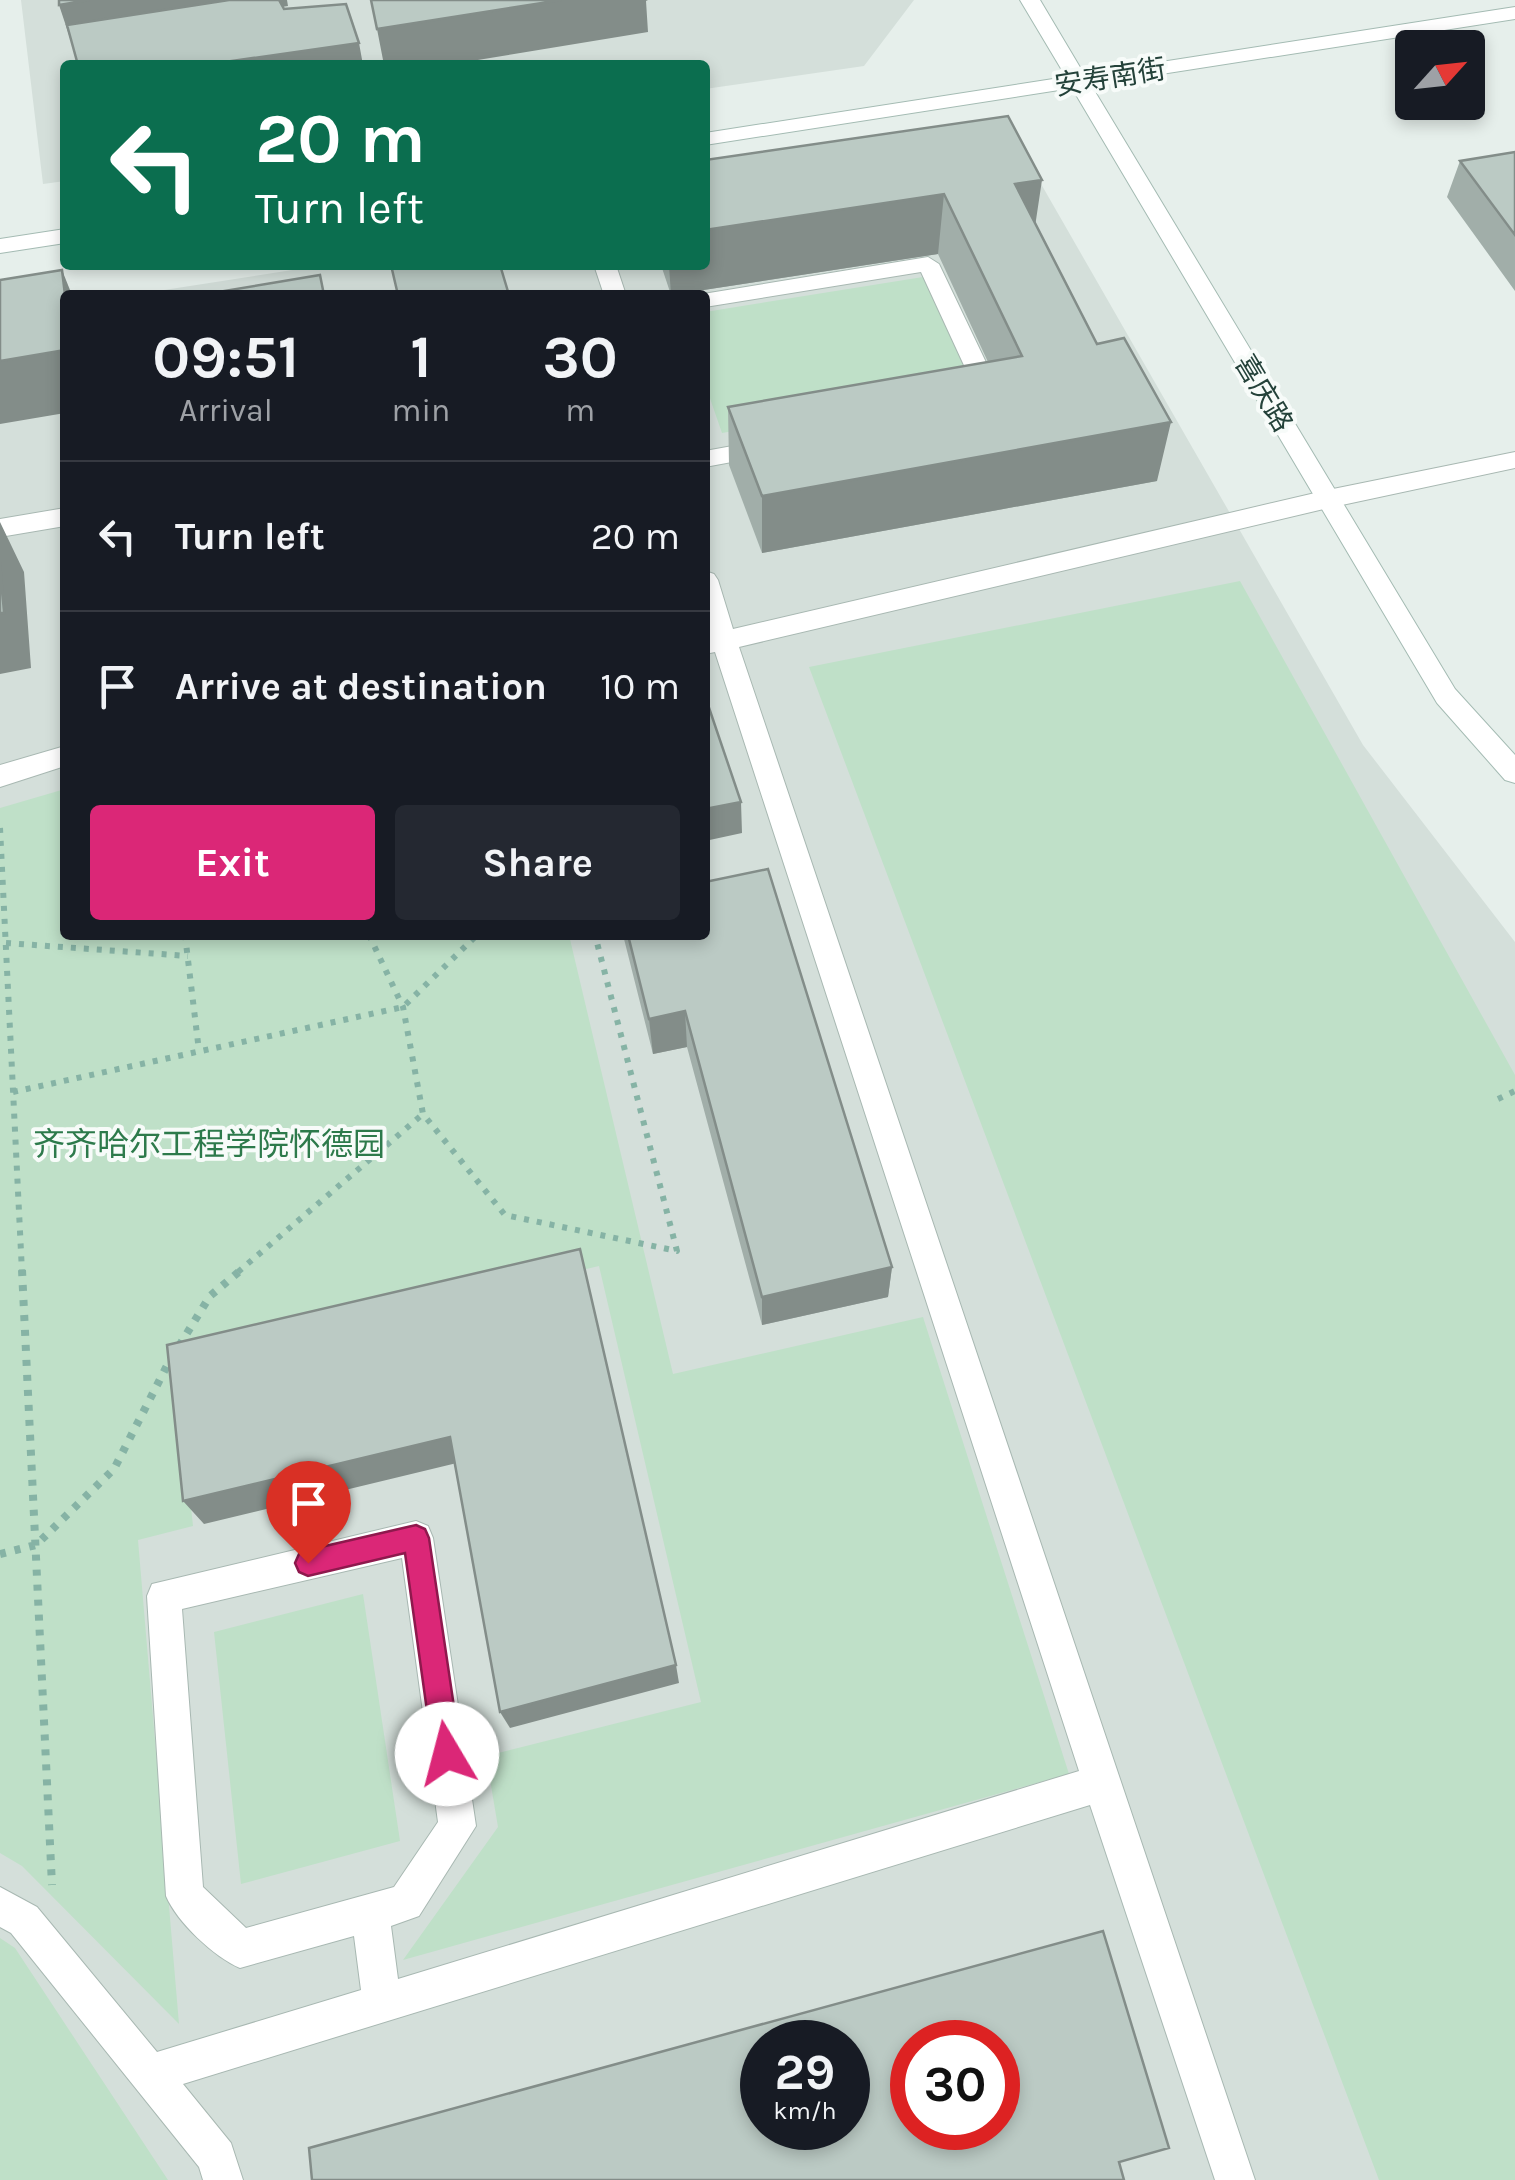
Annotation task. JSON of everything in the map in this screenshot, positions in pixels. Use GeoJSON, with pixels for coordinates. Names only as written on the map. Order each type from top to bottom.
{"type":"FeatureCollection","features":[{"type":"Feature","properties":{"kind":"street","name":"喜庆路"},"geometry":{"type":"LineString","coordinates":[[1030,0],[1446,696],[1515,773]]}},
{"type":"Feature","properties":{"kind":"street","name":"安寿南街"},"geometry":{"type":"LineString","coordinates":[[710,138],[1515,13]]}},
{"type":"Feature","properties":{"kind":"street"},"geometry":{"type":"LineString","coordinates":[[0,246],[60,237]]}},
{"type":"Feature","properties":{"kind":"street"},"geometry":{"type":"LineString","coordinates":[[710,299],[928,264],[996,408],[976,411]]}},
{"type":"Feature","properties":{"kind":"street"},"geometry":{"type":"LineString","coordinates":[[710,458],[782,445]]}},
{"type":"Feature","properties":{"kind":"street"},"geometry":{"type":"LineString","coordinates":[[714,642],[1328,499],[1515,460]]}},
{"type":"Feature","properties":{"kind":"street"},"geometry":{"type":"LineString","coordinates":[[0,528],[60,518]]}},
{"type":"Feature","properties":{"kind":"street"},"geometry":{"type":"LineString","coordinates":[[710,614],[714,642],[1234,2180]]}},
{"type":"Feature","properties":{"kind":"street"},"geometry":{"type":"LineString","coordinates":[[0,776],[60,758]]}},
{"type":"Feature","properties":{"kind":"street"},"geometry":{"type":"LineString","coordinates":[[416,1538],[457,1826],[406,1902],[370,1912],[240,1949],[185,1896],[164,1596],[416,1538]]}},
{"type":"Feature","properties":{"kind":"street"},"geometry":{"type":"LineString","coordinates":[[150,2074],[1102,1783]]}},
{"type":"Feature","properties":{"kind":"street"},"geometry":{"type":"LineString","coordinates":[[0,1906],[24,1920],[150,2074],[217,2157],[223,2180]]}},
{"type":"Feature","properties":{"kind":"street"},"geometry":{"type":"LineString","coordinates":[[370,1912],[382,2003]]}},
{"type":"Feature","properties":{"kind":"path"},"geometry":{"type":"LineString","coordinates":[[0,828],[56,1960]]}},
{"type":"Feature","properties":{"kind":"path"},"geometry":{"type":"LineString","coordinates":[[186,940],[199,1051]]}},
{"type":"Feature","properties":{"kind":"path"},"geometry":{"type":"LineString","coordinates":[[372,940],[403,1007],[423,1114],[506,1215],[677,1251],[596,940]]}},
{"type":"Feature","properties":{"kind":"path"},"geometry":{"type":"LineString","coordinates":[[13,1092],[403,1007],[472,940]]}},
{"type":"Feature","properties":{"kind":"path"},"geometry":{"type":"LineString","coordinates":[[6,944],[188,956]]}},
{"type":"Feature","properties":{"kind":"path"},"geometry":{"type":"LineString","coordinates":[[1498,1099],[1515,1091]]}},
{"type":"Feature","properties":{"kind":"path"},"geometry":{"type":"LineString","coordinates":[[0,1554],[36,1545],[114,1469],[154,1386],[210,1296],[423,1114]]}},
{"type":"Feature","properties":{"kind":"shaded area"},"geometry":{"type":"Polygon","coordinates":[[[21,0],[914,0],[864,66],[710,88],[710,60],[60,60],[60,182],[43,184],[21,0]]]}},
{"type":"Feature","properties":{"kind":"shaded area"},"geometry":{"type":"Polygon","coordinates":[[[1025,156],[1363,745],[1515,942],[1515,2180],[0,2180],[0,316],[60,306],[60,940],[710,940],[710,290],[164,290],[292,270],[710,270],[710,263],[1025,156]]]}},
{"type":"Feature","properties":{"kind":"green space"},"geometry":{"type":"Polygon","coordinates":[[[923,277],[975,390],[722,433],[710,398],[710,311],[923,277]]]}},
{"type":"Feature","properties":{"kind":"green space"},"geometry":{"type":"Polygon","coordinates":[[[1240,581],[1515,1075],[1515,2180],[1379,2180],[809,667],[1240,581]]]}},
{"type":"Feature","properties":{"kind":"green space","name":"齐齐哈尔工程学院怀德园"},"geometry":{"type":"Polygon","coordinates":[[[60,790],[60,940],[570,940],[673,1374],[923,1317],[1069,1774],[403,1960],[498,1827],[486,1756],[701,1702],[599,1266],[176,1366],[193,1526],[138,1540],[179,2024],[22,1866],[0,1853],[0,808],[60,790]]]}},
{"type":"Feature","properties":{"kind":"green space"},"geometry":{"type":"Polygon","coordinates":[[[363,1594],[400,1841],[241,1884],[214,1632],[363,1594]]]}},
{"type":"Feature","properties":{"kind":"green space"},"geometry":{"type":"Polygon","coordinates":[[[0,1938],[15,1948],[168,2180],[0,2180],[0,1938]]]}},
{"type":"Feature","properties":{"kind":"building"},"geometry":{"type":"Polygon","coordinates":[[[59,0],[89,0],[59,5],[59,0]]]}},
{"type":"Feature","properties":{"kind":"building"},"geometry":{"type":"Polygon","coordinates":[[[229,0],[279,0],[284,9],[346,4],[359,43],[239,60],[77,60],[67,25],[229,0]]]}},
{"type":"Feature","properties":{"kind":"building"},"geometry":{"type":"Polygon","coordinates":[[[371,0],[561,0],[377,29],[371,0]]]}},
{"type":"Feature","properties":{"kind":"building"},"geometry":{"type":"Polygon","coordinates":[[[1008,116],[1042,180],[1015,184],[1097,344],[1124,338],[1171,422],[762,496],[728,407],[1022,356],[944,194],[710,229],[710,159],[1008,116]]]}},
{"type":"Feature","properties":{"kind":"building"},"geometry":{"type":"Polygon","coordinates":[[[1515,152],[1515,235],[1460,161],[1515,152]]]}},
{"type":"Feature","properties":{"kind":"building"},"geometry":{"type":"Polygon","coordinates":[[[62,270],[60,351],[0,361],[0,280],[62,270]]]}},
{"type":"Feature","properties":{"kind":"building"},"geometry":{"type":"Polygon","coordinates":[[[392,270],[502,270],[508,290],[397,290],[392,270]]]}},
{"type":"Feature","properties":{"kind":"building"},"geometry":{"type":"Polygon","coordinates":[[[320,275],[323,290],[230,290],[320,275]]]}},
{"type":"Feature","properties":{"kind":"building"},"geometry":{"type":"Polygon","coordinates":[[[0,562],[4,613],[0,613],[0,562]]]}},
{"type":"Feature","properties":{"kind":"building"},"geometry":{"type":"Polygon","coordinates":[[[710,711],[741,802],[710,808],[710,711]]]}},
{"type":"Feature","properties":{"kind":"building"},"geometry":{"type":"Polygon","coordinates":[[[768,869],[892,1267],[762,1297],[685,1011],[649,1019],[629,940],[710,940],[710,881],[768,869]]]}},
{"type":"Feature","properties":{"kind":"building"},"geometry":{"type":"Polygon","coordinates":[[[580,1249],[676,1665],[500,1712],[450,1437],[183,1501],[167,1345],[580,1249]]]}},
{"type":"Feature","properties":{"kind":"building"},"geometry":{"type":"Polygon","coordinates":[[[1103,1931],[1169,2148],[1119,2162],[1124,2180],[312,2180],[309,2148],[740,2030],[740,2150],[870,2150],[870,2020],[777,2020],[1103,1931]]]}},
{"type":"Feature","properties":{"kind":"route"},"geometry":{"type":"LineString","coordinates":[[308,1563],[416,1538],[447,1754]]}}]}
